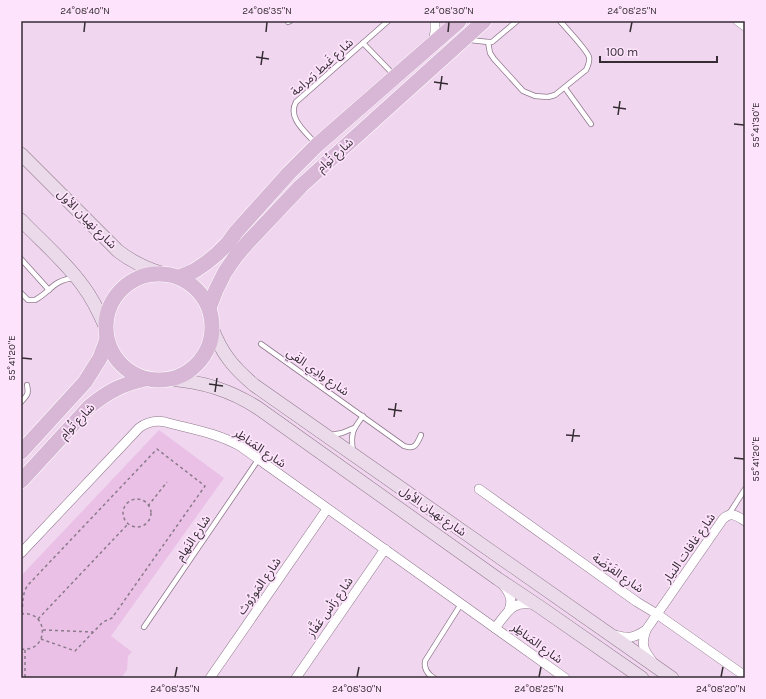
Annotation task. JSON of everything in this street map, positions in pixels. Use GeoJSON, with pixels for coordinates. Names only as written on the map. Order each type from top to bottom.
{"type":"FeatureCollection","features":[{"type":"Feature","properties":{"kind":"main road","name":"شارع تُوام"},"geometry":{"type":"LineString","coordinates":[[180,277],[194,271],[217,254],[317,145],[459,21]]}},
{"type":"Feature","properties":{"kind":"main road","name":"شارع تُوام"},"geometry":{"type":"LineString","coordinates":[[209,308],[222,278],[236,256],[301,186],[484,21]]}},
{"type":"Feature","properties":{"kind":"main road","name":"شارع نهيان الأول"},"geometry":{"type":"LineString","coordinates":[[21,154],[118,251],[134,262],[161,273]]}},
{"type":"Feature","properties":{"kind":"main road"},"geometry":{"type":"LineString","coordinates":[[21,220],[77,278],[95,305],[113,355],[130,372],[153,380],[170,379],[186,373],[200,361],[209,346],[212,321],[209,308],[204,298],[190,283],[180,277],[161,273],[136,278],[120,290],[114,298],[106,316],[106,333]]}},
{"type":"Feature","properties":{"kind":"main road","name":"شارع نهيان الأول"},"geometry":{"type":"LineString","coordinates":[[212,328],[217,342],[224,354],[233,366],[254,385],[672,678]]}},
{"type":"Feature","properties":{"kind":"main road","name":"شارع تُوام"},"geometry":{"type":"LineString","coordinates":[[21,452],[85,382],[100,358],[106,333]]}},
{"type":"Feature","properties":{"kind":"main road","name":"شارع تُوام"},"geometry":{"type":"LineString","coordinates":[[21,481],[98,398],[109,391],[132,381],[145,378]]}},
{"type":"Feature","properties":{"kind":"main road","name":"شارع نهيان الأول"},"geometry":{"type":"LineString","coordinates":[[170,379],[201,383],[246,400],[498,579],[642,678]]}},
{"type":"Feature","properties":{"kind":"street"},"geometry":{"type":"LineString","coordinates":[[433,44],[435,21]]}},
{"type":"Feature","properties":{"kind":"street"},"geometry":{"type":"LineString","coordinates":[[738,21],[745,26]]}},
{"type":"Feature","properties":{"kind":"street","name":"شارع المَناظِر"},"geometry":{"type":"LineString","coordinates":[[21,553],[134,432],[143,425],[160,421],[217,435],[240,446],[565,678]]}},
{"type":"Feature","properties":{"kind":"street","name":"شارع الفَرْضَة"},"geometry":{"type":"LineString","coordinates":[[479,489],[637,602],[657,614],[745,676]]}},
{"type":"Feature","properties":{"kind":"street","name":"شارع المَورُوث"},"geometry":{"type":"LineString","coordinates":[[210,678],[327,509]]}},
{"type":"Feature","properties":{"kind":"street","name":"شارع غافات النيار"},"geometry":{"type":"LineString","coordinates":[[646,630],[723,519],[728,515],[735,515],[745,521]]}},
{"type":"Feature","properties":{"kind":"street","name":"شارع رَأس عَفَّاز"},"geometry":{"type":"LineString","coordinates":[[296,678],[385,549]]}},
{"type":"Feature","properties":{"kind":"street","name":"شارع المَناظِر"},"geometry":{"type":"LineString","coordinates":[[498,579],[510,594],[511,600],[509,610]]}},
{"type":"Feature","properties":{"kind":"street","name":"شارع المَناظِر"},"geometry":{"type":"LineString","coordinates":[[495,628],[509,610],[515,606],[522,603],[540,607]]}},
{"type":"Feature","properties":{"kind":"street"},"geometry":{"type":"LineString","coordinates":[[608,633],[628,638],[638,635],[646,630]]}},
{"type":"Feature","properties":{"kind":"street"},"geometry":{"type":"LineString","coordinates":[[646,630],[643,640],[645,651],[656,666]]}},
{"type":"Feature","properties":{"kind":"lane","name":"شارع غَيط رَمرامة"},"geometry":{"type":"LineString","coordinates":[[317,145],[295,118],[293,111],[295,105],[299,99],[388,21]]}},
{"type":"Feature","properties":{"kind":"lane"},"geometry":{"type":"LineString","coordinates":[[462,40],[488,42],[494,40],[517,21]]}},
{"type":"Feature","properties":{"kind":"lane"},"geometry":{"type":"LineString","coordinates":[[488,42],[490,53],[494,59],[523,91],[535,96],[548,97],[555,95],[586,70],[589,63],[587,53],[560,21]]}},
{"type":"Feature","properties":{"kind":"lane","name":"شارع غَيط رَمرامة"},"geometry":{"type":"LineString","coordinates":[[363,43],[396,77]]}},
{"type":"Feature","properties":{"kind":"lane"},"geometry":{"type":"LineString","coordinates":[[565,88],[591,124]]}},
{"type":"Feature","properties":{"kind":"lane"},"geometry":{"type":"LineString","coordinates":[[21,259],[49,290]]}},
{"type":"Feature","properties":{"kind":"lane"},"geometry":{"type":"LineString","coordinates":[[21,293],[28,300],[37,300],[60,281],[68,278],[77,278]]}},
{"type":"Feature","properties":{"kind":"lane","name":"شارع وادِي الفَي"},"geometry":{"type":"LineString","coordinates":[[261,344],[406,447],[416,445],[421,435]]}},
{"type":"Feature","properties":{"kind":"lane"},"geometry":{"type":"LineString","coordinates":[[21,402],[27,396],[27,386]]}},
{"type":"Feature","properties":{"kind":"lane"},"geometry":{"type":"LineString","coordinates":[[354,456],[352,434],[354,428],[363,416]]}},
{"type":"Feature","properties":{"kind":"lane"},"geometry":{"type":"LineString","coordinates":[[324,434],[330,435],[342,433],[354,428]]}},
{"type":"Feature","properties":{"kind":"lane","name":"شارع النَهام"},"geometry":{"type":"LineString","coordinates":[[144,627],[258,460]]}},
{"type":"Feature","properties":{"kind":"lane"},"geometry":{"type":"LineString","coordinates":[[728,515],[745,489]]}},
{"type":"Feature","properties":{"kind":"lane"},"geometry":{"type":"LineString","coordinates":[[434,678],[430,676],[426,670],[425,661],[461,604]]}},
{"type":"Feature","properties":{"kind":"path"},"geometry":{"type":"LineString","coordinates":[[21,649],[25,650],[33,648],[41,639],[43,630],[38,619],[31,614],[22,614],[24,589],[157,449],[204,486],[112,618],[104,622],[75,651],[41,639]]}},
{"type":"Feature","properties":{"kind":"path"},"geometry":{"type":"LineString","coordinates":[[148,506],[167,482]]}},
{"type":"Feature","properties":{"kind":"path"},"geometry":{"type":"LineString","coordinates":[[131,501],[143,501],[150,509],[150,517],[146,524],[139,527],[128,524],[123,513],[128,503],[131,501]]}},
{"type":"Feature","properties":{"kind":"path"},"geometry":{"type":"LineString","coordinates":[[38,619],[128,524]]}},
{"type":"Feature","properties":{"kind":"path"},"geometry":{"type":"LineString","coordinates":[[43,630],[94,632]]}},
{"type":"Feature","properties":{"kind":"path"},"geometry":{"type":"LineString","coordinates":[[25,650],[25,678]]}},
{"type":"Feature","properties":{"kind":"shaded area"},"geometry":{"type":"Polygon","coordinates":[[[159,430],[224,478],[111,636],[132,652],[128,656],[127,670],[121,678],[21,678],[21,576],[159,430]]]}}]}
